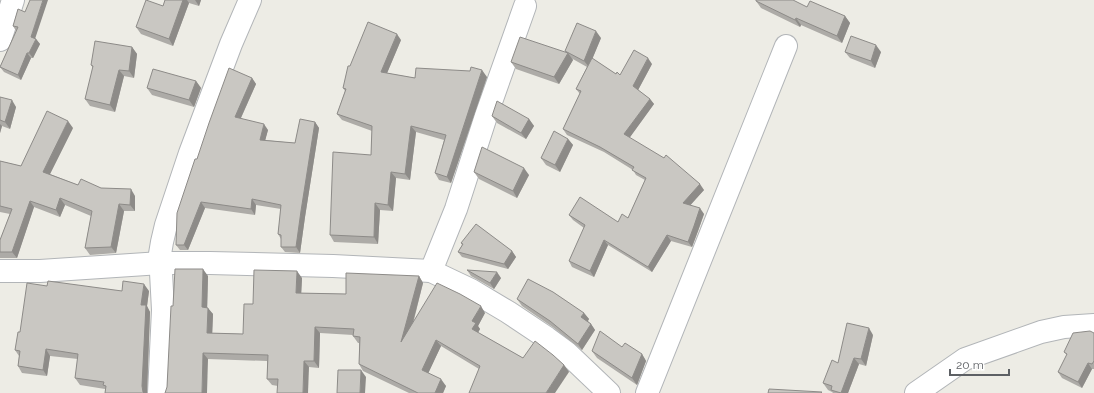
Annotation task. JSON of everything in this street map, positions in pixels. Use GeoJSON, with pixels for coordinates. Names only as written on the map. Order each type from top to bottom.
{"type":"FeatureCollection","features":[{"type":"Feature","properties":{"kind":"street"},"geometry":{"type":"LineString","coordinates":[[0,40],[13,0]]}},
{"type":"Feature","properties":{"kind":"street"},"geometry":{"type":"LineString","coordinates":[[159,393],[163,334],[160,254],[162,242],[193,145],[231,44],[250,0]]}},
{"type":"Feature","properties":{"kind":"street"},"geometry":{"type":"LineString","coordinates":[[431,271],[456,209],[486,116],[525,6]]}},
{"type":"Feature","properties":{"kind":"street"},"geometry":{"type":"LineString","coordinates":[[648,393],[786,46]]}},
{"type":"Feature","properties":{"kind":"street"},"geometry":{"type":"LineString","coordinates":[[0,271],[40,271],[161,263],[298,264],[431,271],[478,294],[548,338],[566,352],[608,393]]}},
{"type":"Feature","properties":{"kind":"street"},"geometry":{"type":"LineString","coordinates":[[916,393],[965,359],[1041,332],[1064,327],[1094,325]]}},
{"type":"Feature","properties":{"kind":"building"},"geometry":{"type":"Polygon","coordinates":[[[30,0],[43,0],[31,37],[36,39],[29,53],[27,53],[18,75],[0,67],[18,27],[13,26],[18,9],[25,12],[30,0]]]}},
{"type":"Feature","properties":{"kind":"building"},"geometry":{"type":"Polygon","coordinates":[[[146,0],[163,6],[165,0],[183,0],[169,39],[136,27],[146,0]]]}},
{"type":"Feature","properties":{"kind":"building"},"geometry":{"type":"Polygon","coordinates":[[[756,0],[793,0],[807,7],[810,1],[845,16],[837,36],[796,18],[795,20],[756,0]]]}},
{"type":"Feature","properties":{"kind":"building"},"geometry":{"type":"Polygon","coordinates":[[[368,22],[397,34],[381,72],[415,78],[416,68],[470,71],[471,67],[482,70],[447,177],[435,173],[446,135],[411,126],[405,174],[391,172],[388,205],[375,203],[374,237],[330,235],[333,152],[371,155],[372,126],[337,114],[346,89],[343,88],[348,66],[350,66],[368,22]]]}},
{"type":"Feature","properties":{"kind":"building"},"geometry":{"type":"Polygon","coordinates":[[[577,23],[596,31],[584,61],[565,51],[577,23]]]}},
{"type":"Feature","properties":{"kind":"building"},"geometry":{"type":"Polygon","coordinates":[[[851,36],[876,45],[871,61],[845,52],[851,36]]]}},
{"type":"Feature","properties":{"kind":"building"},"geometry":{"type":"Polygon","coordinates":[[[520,37],[568,53],[554,77],[511,62],[520,37]]]}},
{"type":"Feature","properties":{"kind":"building"},"geometry":{"type":"Polygon","coordinates":[[[95,41],[132,47],[129,71],[119,70],[110,105],[85,99],[93,66],[91,65],[95,41]]]}},
{"type":"Feature","properties":{"kind":"building"},"geometry":{"type":"Polygon","coordinates":[[[634,50],[648,58],[633,86],[650,99],[624,134],[664,158],[666,155],[700,184],[683,203],[700,208],[688,242],[667,235],[648,267],[604,240],[590,271],[569,261],[585,225],[569,215],[580,197],[618,222],[622,214],[628,218],[646,178],[632,170],[634,167],[600,147],[563,129],[581,91],[576,89],[592,58],[616,74],[617,72],[620,75],[634,50]]]}},
{"type":"Feature","properties":{"kind":"building"},"geometry":{"type":"Polygon","coordinates":[[[229,68],[252,78],[235,117],[264,124],[260,140],[295,143],[300,119],[315,122],[296,247],[281,247],[281,235],[278,234],[281,205],[252,199],[251,209],[201,202],[184,245],[176,245],[177,213],[195,159],[197,159],[229,68]]]}},
{"type":"Feature","properties":{"kind":"building"},"geometry":{"type":"Polygon","coordinates":[[[153,69],[196,81],[189,100],[147,88],[153,69]]]}},
{"type":"Feature","properties":{"kind":"building"},"geometry":{"type":"Polygon","coordinates":[[[0,97],[12,100],[5,122],[0,120],[0,97]]]}},
{"type":"Feature","properties":{"kind":"building"},"geometry":{"type":"Polygon","coordinates":[[[497,101],[529,119],[521,133],[492,116],[497,101]]]}},
{"type":"Feature","properties":{"kind":"building"},"geometry":{"type":"Polygon","coordinates":[[[47,111],[68,121],[43,172],[78,185],[81,179],[101,188],[131,189],[130,205],[119,204],[111,247],[85,248],[92,211],[60,198],[56,210],[30,201],[12,252],[0,252],[0,240],[12,209],[0,206],[0,161],[21,166],[47,111]]]}},
{"type":"Feature","properties":{"kind":"building"},"geometry":{"type":"Polygon","coordinates":[[[554,131],[568,139],[555,165],[541,158],[554,131]]]}},
{"type":"Feature","properties":{"kind":"building"},"geometry":{"type":"Polygon","coordinates":[[[482,147],[524,168],[513,191],[474,172],[482,147]]]}},
{"type":"Feature","properties":{"kind":"building"},"geometry":{"type":"Polygon","coordinates":[[[476,224],[512,251],[504,264],[458,252],[463,244],[461,243],[476,224]]]}},
{"type":"Feature","properties":{"kind":"building"},"geometry":{"type":"Polygon","coordinates":[[[175,269],[203,269],[202,307],[208,308],[207,333],[243,334],[244,304],[253,304],[254,270],[297,271],[296,293],[346,294],[346,273],[419,276],[401,342],[437,283],[481,306],[472,321],[476,323],[472,329],[523,358],[535,341],[564,365],[546,393],[469,393],[480,366],[436,340],[422,370],[441,379],[435,393],[418,393],[359,364],[360,337],[353,336],[354,329],[315,327],[314,361],[304,361],[303,393],[277,393],[278,379],[267,379],[268,355],[203,353],[202,393],[165,393],[167,387],[171,306],[173,306],[175,269]]]}},
{"type":"Feature","properties":{"kind":"building"},"geometry":{"type":"Polygon","coordinates":[[[467,270],[497,272],[490,283],[467,270]]]}},
{"type":"Feature","properties":{"kind":"building"},"geometry":{"type":"Polygon","coordinates":[[[528,279],[553,292],[584,313],[581,317],[591,324],[578,344],[550,321],[517,299],[528,279]]]}},
{"type":"Feature","properties":{"kind":"building"},"geometry":{"type":"Polygon","coordinates":[[[48,281],[122,291],[123,281],[144,284],[141,305],[146,305],[142,386],[144,393],[105,393],[106,386],[103,385],[104,382],[75,378],[78,354],[46,349],[43,370],[18,366],[20,351],[15,350],[18,332],[20,332],[27,283],[47,286],[48,281]]]}},
{"type":"Feature","properties":{"kind":"building"},"geometry":{"type":"Polygon","coordinates":[[[847,323],[869,328],[861,359],[854,358],[841,393],[831,390],[832,386],[823,383],[832,360],[838,363],[847,323]]]}},
{"type":"Feature","properties":{"kind":"building"},"geometry":{"type":"Polygon","coordinates":[[[600,331],[622,347],[625,343],[642,354],[632,378],[592,351],[600,331]]]}},
{"type":"Feature","properties":{"kind":"building"},"geometry":{"type":"Polygon","coordinates":[[[1090,331],[1094,333],[1094,361],[1092,364],[1088,363],[1078,382],[1058,372],[1067,354],[1064,352],[1073,333],[1090,331]]]}},
{"type":"Feature","properties":{"kind":"building"},"geometry":{"type":"Polygon","coordinates":[[[338,370],[361,370],[360,393],[337,393],[338,370]]]}},
{"type":"Feature","properties":{"kind":"building"},"geometry":{"type":"Polygon","coordinates":[[[769,389],[822,392],[768,393],[769,389]]]}}]}
